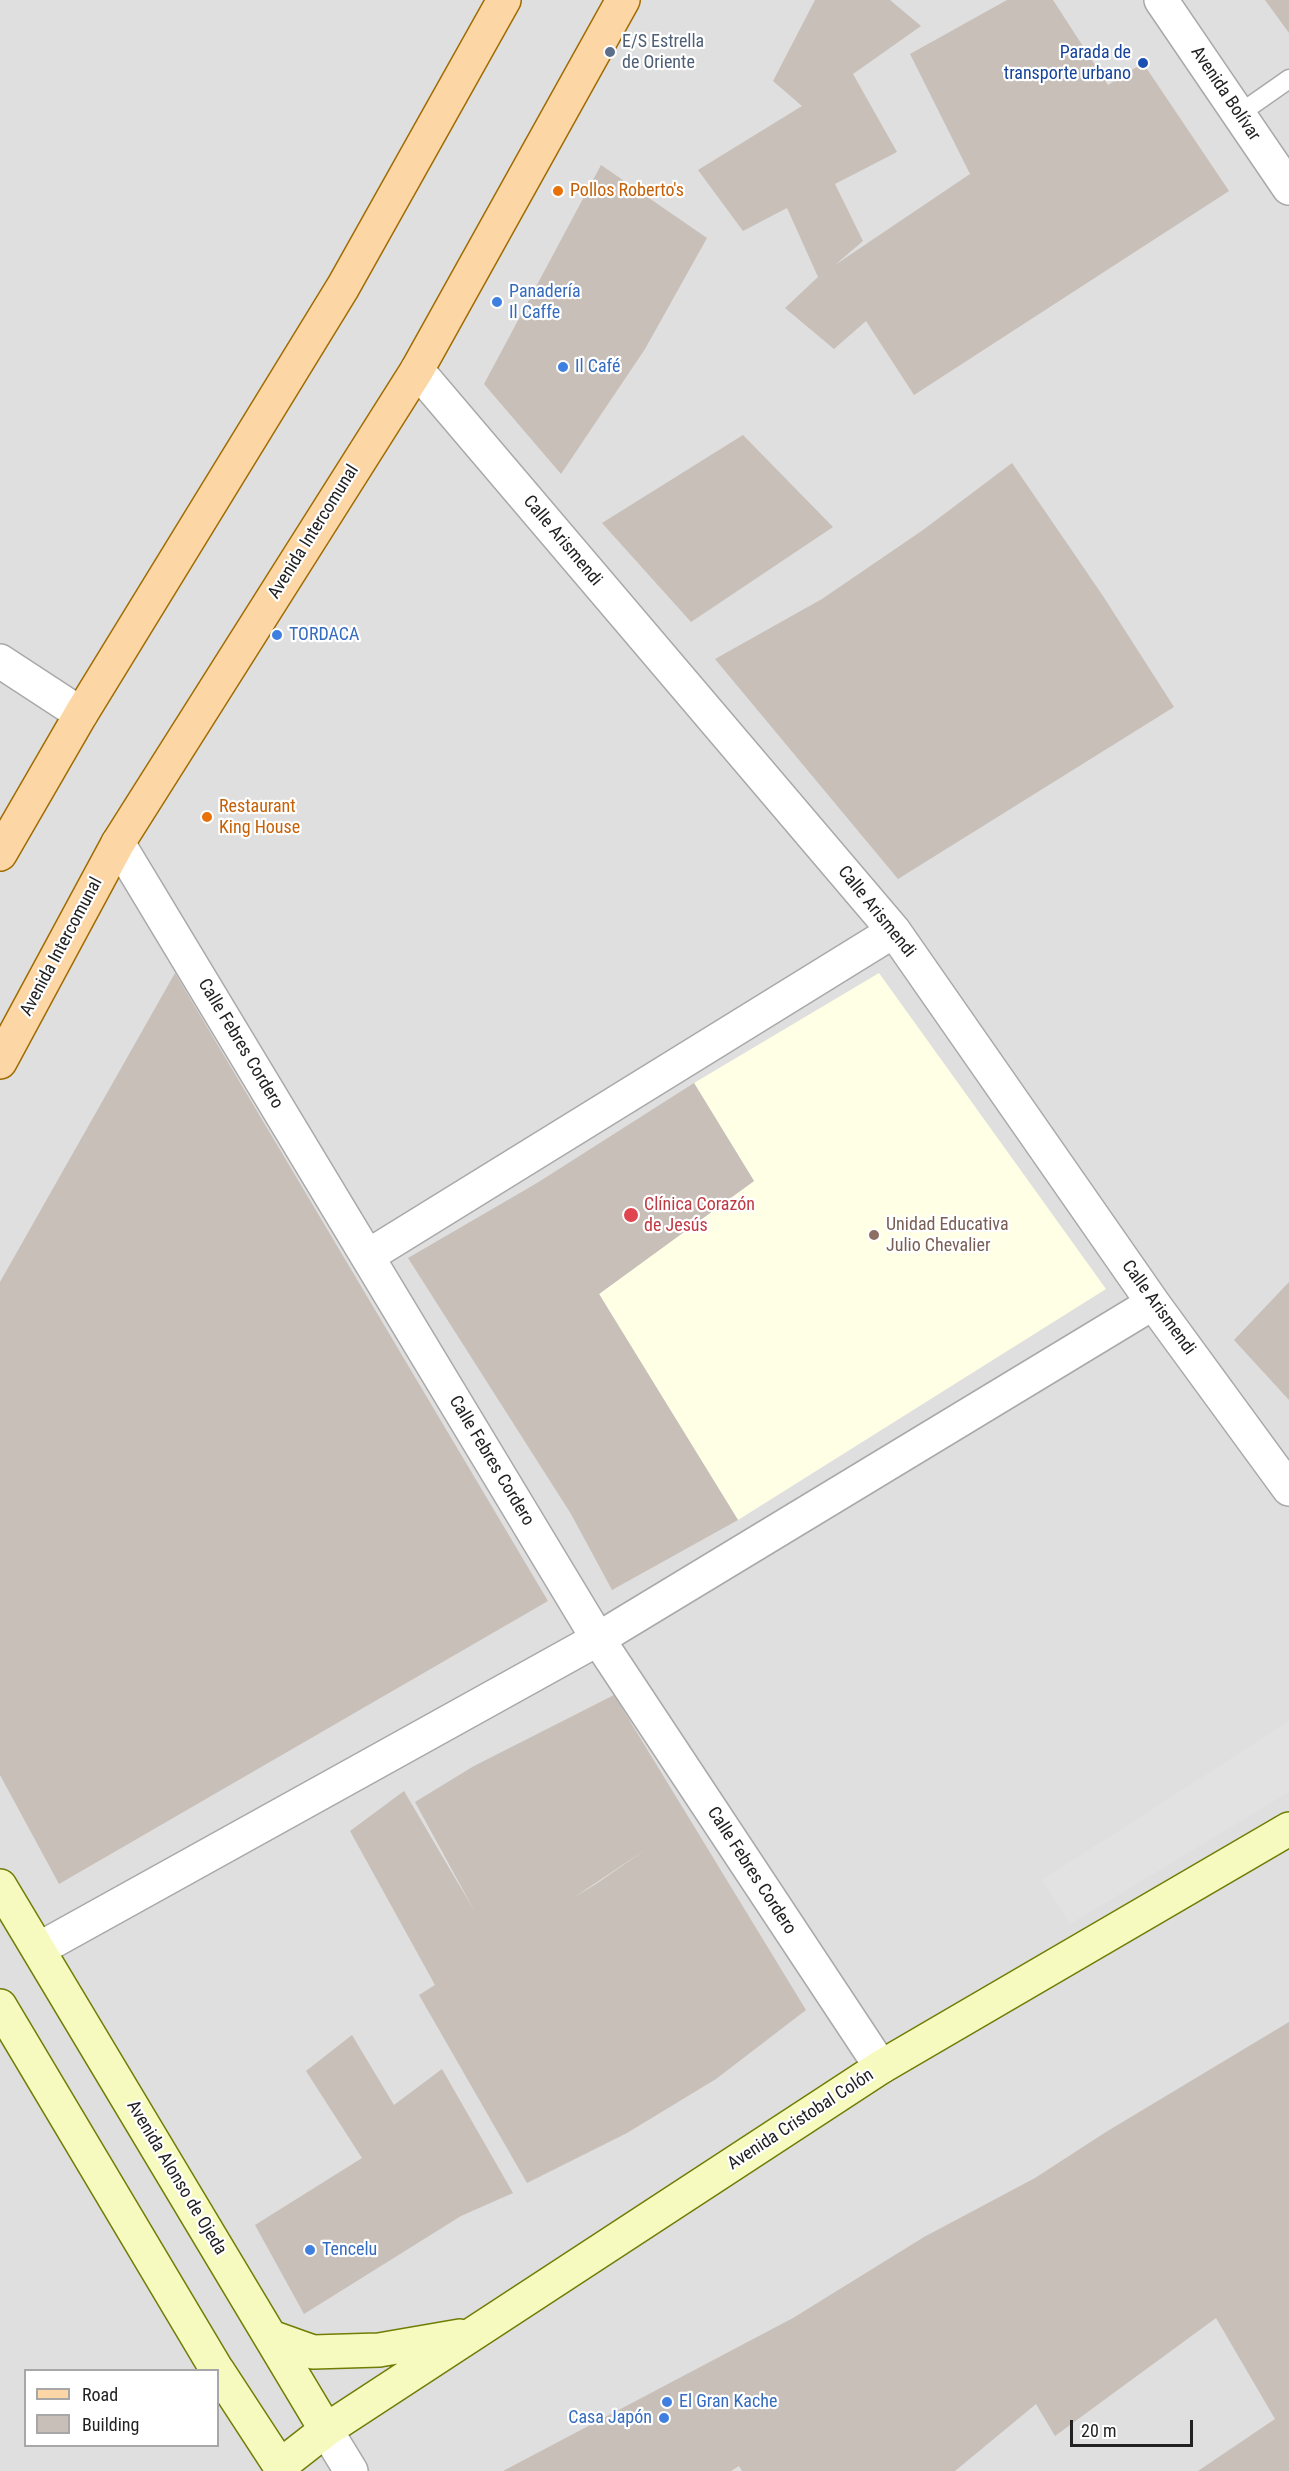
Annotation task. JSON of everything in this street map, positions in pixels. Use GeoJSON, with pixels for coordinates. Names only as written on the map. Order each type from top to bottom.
{"type":"FeatureCollection","features":[{"type":"Feature","properties":{"kind":"main road"},"geometry":{"type":"LineString","coordinates":[[0,854],[81,714],[343,287],[504,0]]}},
{"type":"Feature","properties":{"kind":"main road","name":"Avenida Intercomunal"},"geometry":{"type":"LineString","coordinates":[[0,1062],[118,843],[417,370],[623,0]]}},
{"type":"Feature","properties":{"kind":"street","name":"Avenida Bolívar"},"geometry":{"type":"LineString","coordinates":[[1161,0],[1289,188]]}},
{"type":"Feature","properties":{"kind":"street","name":"Calle Arismendi"},"geometry":{"type":"LineString","coordinates":[[417,370],[894,932],[1153,1303],[1289,1489]]}},
{"type":"Feature","properties":{"kind":"street"},"geometry":{"type":"LineString","coordinates":[[0,661],[81,714]]}},
{"type":"Feature","properties":{"kind":"street","name":"Calle Febres Cordero"},"geometry":{"type":"LineString","coordinates":[[118,843],[598,1639],[881,2067]]}},
{"type":"Feature","properties":{"kind":"street"},"geometry":{"type":"LineString","coordinates":[[368,1256],[894,932]]}},
{"type":"Feature","properties":{"kind":"street"},"geometry":{"type":"LineString","coordinates":[[39,1949],[598,1639],[1153,1303]]}},
{"type":"Feature","properties":{"kind":"street","name":"Avenida Cristobal Colón"},"geometry":{"type":"LineString","coordinates":[[278,2469],[326,2430],[881,2067],[1289,1829]]}},
{"type":"Feature","properties":{"kind":"street","name":"Avenida Alonso de Ojeda"},"geometry":{"type":"LineString","coordinates":[[0,1886],[351,2471]]}},
{"type":"Feature","properties":{"kind":"street"},"geometry":{"type":"LineString","coordinates":[[0,2006],[216,2369]]}},
{"type":"Feature","properties":{"kind":"street"},"geometry":{"type":"LineString","coordinates":[[271,2337],[313,2352],[379,2350],[474,2334]]}},
{"type":"Feature","properties":{"kind":"street"},"geometry":{"type":"LineString","coordinates":[[219,2374],[278,2469]]}},
{"type":"Feature","properties":{"kind":"lane"},"geometry":{"type":"LineString","coordinates":[[1239,114],[1289,79]]}},
{"type":"Feature","properties":{"kind":"shaded area"},"geometry":{"type":"Polygon","coordinates":[[[0,0],[1289,0],[1289,2471],[0,2471],[0,0]]]}},
{"type":"Feature","properties":{"kind":"shaded area","name":"Unidad Educativa Julio Chevalier"},"geometry":{"type":"Polygon","coordinates":[[[879,973],[1106,1289],[738,1520],[599,1294],[754,1181],[694,1083],[879,973]]]}},
{"type":"Feature","properties":{"kind":"shaded area"},"geometry":{"type":"Polygon","coordinates":[[[1289,1721],[1289,1792],[1070,1924],[1042,1880],[1289,1721]]]}},
{"type":"Feature","properties":{"kind":"building"},"geometry":{"type":"Polygon","coordinates":[[[815,0],[890,0],[921,26],[853,74],[897,152],[835,184],[863,241],[835,265],[970,174],[910,54],[1007,0],[1053,0],[1108,85],[1143,63],[1229,191],[914,395],[866,321],[834,349],[785,308],[818,277],[787,208],[743,231],[698,170],[802,106],[773,81],[815,0]]]}},
{"type":"Feature","properties":{"kind":"building"},"geometry":{"type":"Polygon","coordinates":[[[1265,0],[1289,0],[1289,33],[1265,0]]]}},
{"type":"Feature","properties":{"kind":"building"},"geometry":{"type":"Polygon","coordinates":[[[601,165],[707,238],[645,349],[561,474],[484,384],[601,165]]]}},
{"type":"Feature","properties":{"kind":"building"},"geometry":{"type":"Polygon","coordinates":[[[743,435],[833,527],[691,622],[602,523],[743,435]]]}},
{"type":"Feature","properties":{"kind":"building"},"geometry":{"type":"Polygon","coordinates":[[[1012,463],[1103,596],[1174,707],[898,879],[715,659],[822,599],[923,530],[1012,463]]]}},
{"type":"Feature","properties":{"kind":"building"},"geometry":{"type":"Polygon","coordinates":[[[175,973],[548,1601],[59,1884],[0,1775],[0,1282],[175,973]]]}},
{"type":"Feature","properties":{"kind":"building"},"geometry":{"type":"Polygon","coordinates":[[[694,1083],[754,1181],[599,1294],[738,1520],[612,1590],[571,1514],[408,1258],[537,1183],[694,1083]]]}},
{"type":"Feature","properties":{"kind":"building"},"geometry":{"type":"Polygon","coordinates":[[[1289,1282],[1289,1400],[1234,1340],[1289,1282]]]}},
{"type":"Feature","properties":{"kind":"building"},"geometry":{"type":"Polygon","coordinates":[[[614,1695],[806,2010],[716,2079],[627,2133],[527,2183],[419,1995],[435,1985],[350,1831],[404,1791],[475,1912],[415,1802],[474,1766],[614,1695]],[[648,1848],[573,1898],[596,1884],[648,1848]]]}},
{"type":"Feature","properties":{"kind":"building"},"geometry":{"type":"Polygon","coordinates":[[[1289,2022],[1289,2471],[1198,2471],[1275,2419],[1216,2318],[1055,2436],[1036,2404],[955,2471],[742,2471],[739,2466],[731,2471],[503,2471],[793,2318],[924,2237],[1035,2178],[1106,2132],[1289,2022]]]}},
{"type":"Feature","properties":{"kind":"building"},"geometry":{"type":"Polygon","coordinates":[[[352,2035],[394,2105],[442,2069],[513,2193],[461,2216],[304,2314],[255,2225],[362,2158],[306,2071],[352,2035]]]}},
{"type":"Feature","properties":{"kind":"place","name":"E/S Estrella de Oriente"},"geometry":{"type":"Point","coordinates":[610,52]}},
{"type":"Feature","properties":{"kind":"place","name":"Parada de transporte urbano"},"geometry":{"type":"Point","coordinates":[1143,63]}},
{"type":"Feature","properties":{"kind":"place","name":"Pollos Roberto's"},"geometry":{"type":"Point","coordinates":[558,191]}},
{"type":"Feature","properties":{"kind":"place","name":"Panadería Il Caffe"},"geometry":{"type":"Point","coordinates":[497,302]}},
{"type":"Feature","properties":{"kind":"place","name":"Il Café"},"geometry":{"type":"Point","coordinates":[563,367]}},
{"type":"Feature","properties":{"kind":"place","name":"TORDACA"},"geometry":{"type":"Point","coordinates":[277,635]}},
{"type":"Feature","properties":{"kind":"place","name":"Restaurant King House"},"geometry":{"type":"Point","coordinates":[207,817]}},
{"type":"Feature","properties":{"kind":"place","name":"Clínica Corazón de Jesús"},"geometry":{"type":"Point","coordinates":[631,1215]}},
{"type":"Feature","properties":{"kind":"place","name":"Unidad Educativa Julio Chevalier"},"geometry":{"type":"Point","coordinates":[874,1235]}},
{"type":"Feature","properties":{"kind":"place","name":"Tencelu"},"geometry":{"type":"Point","coordinates":[310,2250]}},
{"type":"Feature","properties":{"kind":"place","name":"El Gran Kache"},"geometry":{"type":"Point","coordinates":[667,2402]}},
{"type":"Feature","properties":{"kind":"place","name":"Casa Japón"},"geometry":{"type":"Point","coordinates":[664,2418]}}]}
